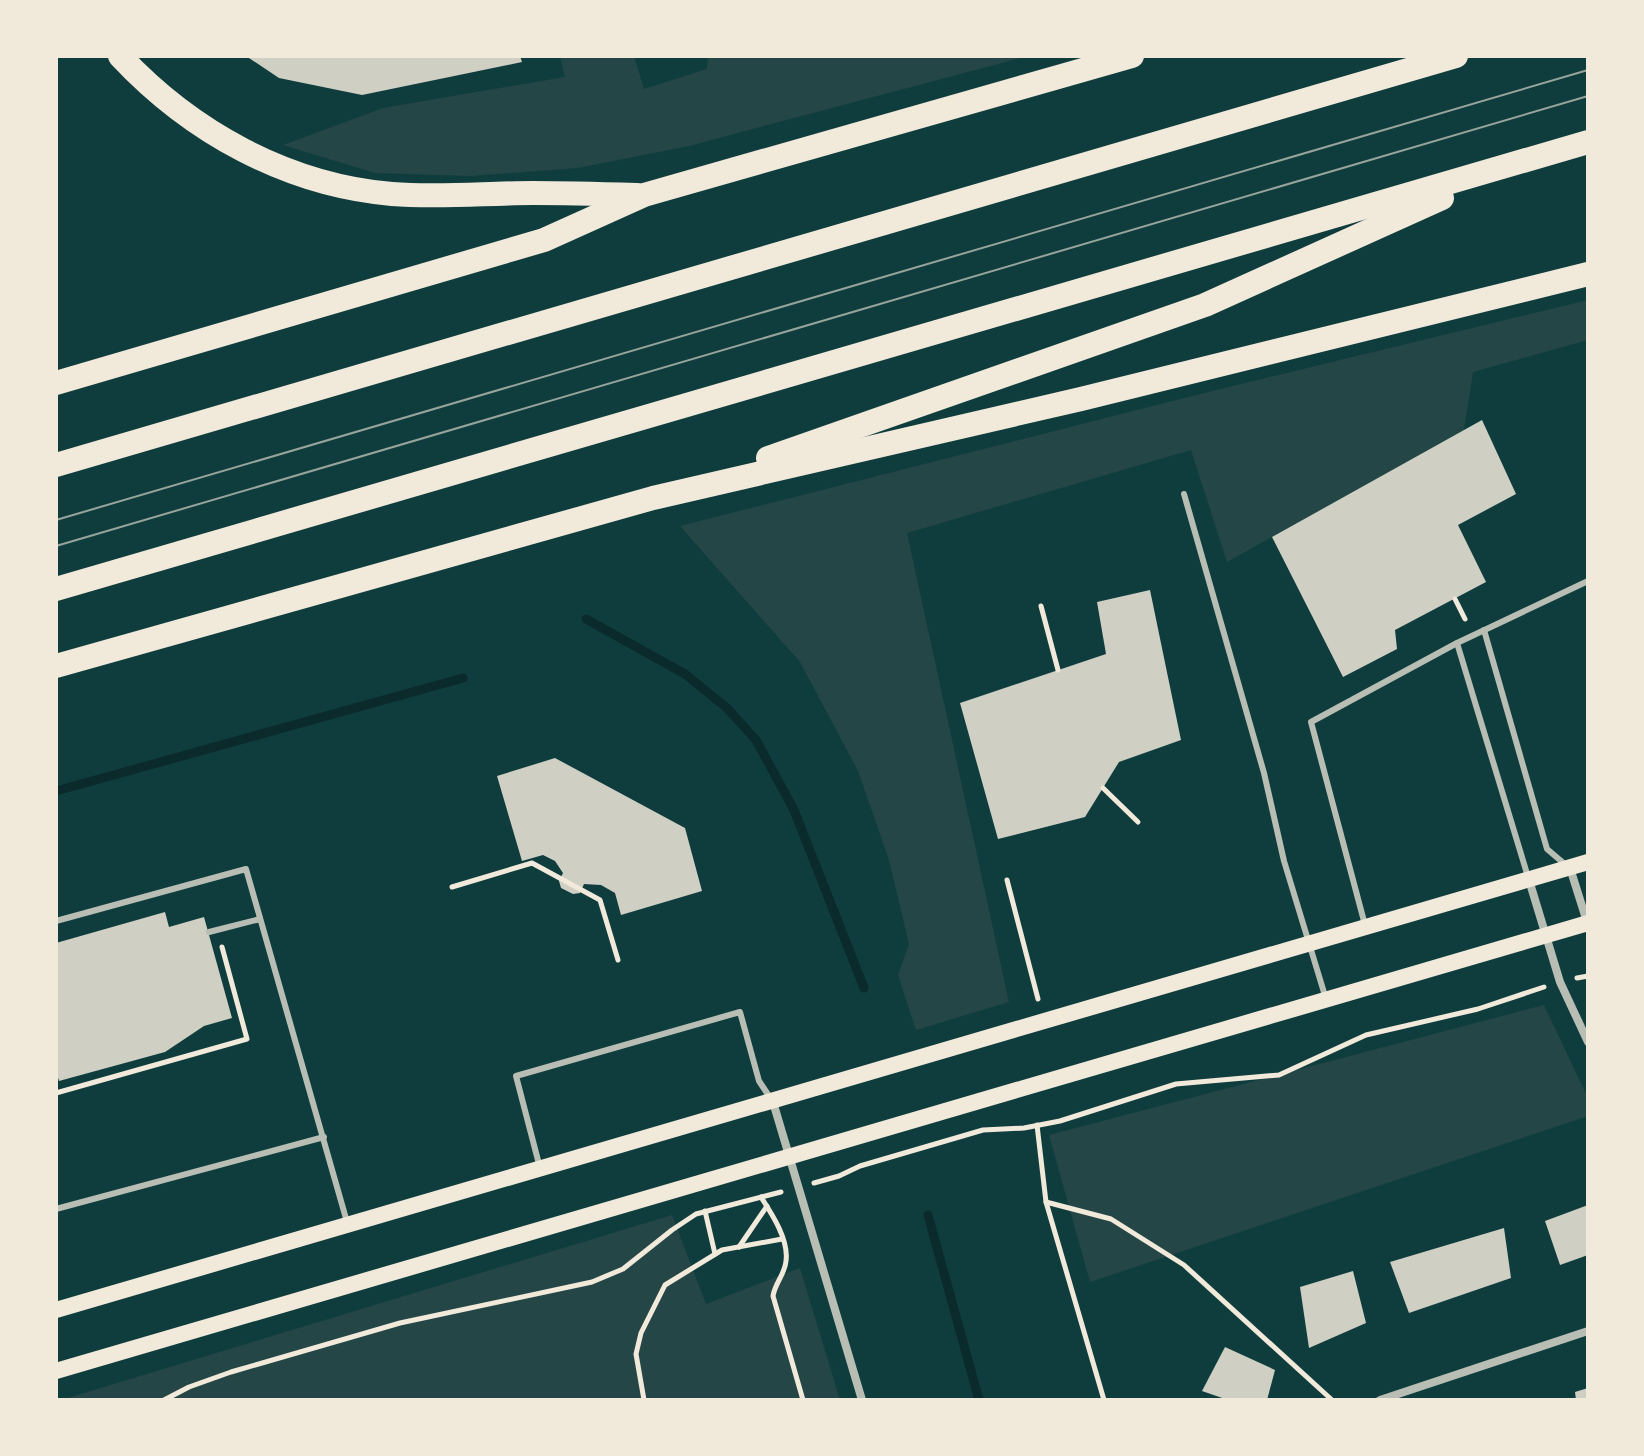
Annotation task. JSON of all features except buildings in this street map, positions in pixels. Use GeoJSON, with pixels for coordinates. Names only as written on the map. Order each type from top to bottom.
{"type":"FeatureCollection","features":[{"type":"Feature","properties":{"kind":"highway"},"geometry":{"type":"LineString","coordinates":[[120,56],[164,98],[219,137],[275,165],[333,184],[363,191],[426,196],[532,193],[644,195]]}},
{"type":"Feature","properties":{"kind":"highway"},"geometry":{"type":"LineString","coordinates":[[56,383],[544,240],[644,195],[1132,56]]}},
{"type":"Feature","properties":{"kind":"highway"},"geometry":{"type":"LineString","coordinates":[[56,465],[1456,56]]}},
{"type":"Feature","properties":{"kind":"highway"},"geometry":{"type":"LineString","coordinates":[[56,589],[1588,142]]}},
{"type":"Feature","properties":{"kind":"highway"},"geometry":{"type":"LineString","coordinates":[[653,498],[1205,305],[1524,161]]}},
{"type":"Feature","properties":{"kind":"highway"},"geometry":{"type":"LineString","coordinates":[[56,666],[653,498],[1081,399],[1588,274]]}},
{"type":"Feature","properties":{"kind":"main road"},"geometry":{"type":"LineString","coordinates":[[56,1310],[1588,862]]}},
{"type":"Feature","properties":{"kind":"main road"},"geometry":{"type":"LineString","coordinates":[[56,1371],[1588,924]]}},
{"type":"Feature","properties":{"kind":"street"},"geometry":{"type":"LineString","coordinates":[[1570,868],[1588,924]]}},
{"type":"Feature","properties":{"kind":"street"},"geometry":{"type":"LineString","coordinates":[[1529,880],[1560,982],[1588,1042]]}},
{"type":"Feature","properties":{"kind":"street"},"geometry":{"type":"LineString","coordinates":[[773,1102],[862,1400]]}},
{"type":"Feature","properties":{"kind":"street"},"geometry":{"type":"LineString","coordinates":[[1380,1400],[1588,1331]]}},
{"type":"Feature","properties":{"kind":"lane"},"geometry":{"type":"LineString","coordinates":[[1184,494],[1264,773],[1284,861],[1326,999]]}},
{"type":"Feature","properties":{"kind":"lane"},"geometry":{"type":"LineString","coordinates":[[1366,928],[1311,722],[1457,643],[1588,581]]}},
{"type":"Feature","properties":{"kind":"lane"},"geometry":{"type":"LineString","coordinates":[[1484,630],[1547,849],[1570,868]]}},
{"type":"Feature","properties":{"kind":"lane"},"geometry":{"type":"LineString","coordinates":[[1457,643],[1529,880]]}},
{"type":"Feature","properties":{"kind":"lane"},"geometry":{"type":"LineString","coordinates":[[56,921],[246,869],[348,1226]]}},
{"type":"Feature","properties":{"kind":"lane"},"geometry":{"type":"LineString","coordinates":[[209,932],[260,919]]}},
{"type":"Feature","properties":{"kind":"lane"},"geometry":{"type":"LineString","coordinates":[[540,1169],[516,1076],[740,1012],[759,1081],[773,1102]]}},
{"type":"Feature","properties":{"kind":"lane"},"geometry":{"type":"LineString","coordinates":[[56,1209],[324,1137]]}},
{"type":"Feature","properties":{"kind":"path"},"geometry":{"type":"LineString","coordinates":[[1041,606],[1058,670]]}},
{"type":"Feature","properties":{"kind":"path"},"geometry":{"type":"LineString","coordinates":[[1103,788],[1138,822]]}},
{"type":"Feature","properties":{"kind":"path"},"geometry":{"type":"LineString","coordinates":[[452,887],[532,863],[600,900],[618,960]]}},
{"type":"Feature","properties":{"kind":"path"},"geometry":{"type":"LineString","coordinates":[[1007,880],[1044,1020]]}},
{"type":"Feature","properties":{"kind":"path"},"geometry":{"type":"LineString","coordinates":[[56,1093],[247,1039],[221,946]]}},
{"type":"Feature","properties":{"kind":"path"},"geometry":{"type":"LineString","coordinates":[[830,1179],[860,1166],[983,1130],[1037,1125],[1083,1115],[1176,1084],[1279,1075],[1366,1035],[1456,1015],[1548,986]]}},
{"type":"Feature","properties":{"kind":"path"},"geometry":{"type":"LineString","coordinates":[[1037,1125],[1046,1202],[1104,1400]]}},
{"type":"Feature","properties":{"kind":"path"},"geometry":{"type":"LineString","coordinates":[[164,1400],[231,1372],[400,1323],[592,1282],[623,1269],[685,1219],[761,1197],[782,1239],[787,1259],[773,1296],[803,1400]]}},
{"type":"Feature","properties":{"kind":"path"},"geometry":{"type":"LineString","coordinates":[[1046,1202],[1111,1219],[1184,1265],[1332,1400]]}},
{"type":"Feature","properties":{"kind":"path"},"geometry":{"type":"LineString","coordinates":[[738,1247],[767,1206]]}},
{"type":"Feature","properties":{"kind":"path"},"geometry":{"type":"LineString","coordinates":[[705,1211],[715,1254]]}},
{"type":"Feature","properties":{"kind":"path"},"geometry":{"type":"LineString","coordinates":[[644,1400],[636,1354],[641,1333],[665,1285],[715,1254],[782,1239]]}},
{"type":"Feature","properties":{"kind":"shaded area"},"geometry":{"type":"Polygon","coordinates":[[[560,56],[634,56],[644,89],[707,69],[708,56],[1028,56],[689,146],[578,168],[470,176],[375,173],[283,145],[383,108],[565,77],[560,56]]]}},
{"type":"Feature","properties":{"kind":"shaded area"},"geometry":{"type":"Polygon","coordinates":[[[1588,300],[1588,340],[1473,372],[1464,430],[1227,562],[1191,450],[907,533],[1009,1002],[916,1030],[898,975],[909,944],[889,860],[858,771],[800,662],[680,526],[1212,391],[1588,300]]]}},
{"type":"Feature","properties":{"kind":"shaded area"},"geometry":{"type":"Polygon","coordinates":[[[1544,1005],[1588,1098],[1588,1116],[1090,1282],[1049,1135],[1544,1005]]]}},
{"type":"Feature","properties":{"kind":"shaded area"},"geometry":{"type":"Polygon","coordinates":[[[672,1215],[706,1304],[800,1268],[840,1400],[61,1400],[672,1215]]]}},
{"type":"Feature","properties":{"kind":"waterway"},"geometry":{"type":"LineString","coordinates":[[586,619],[685,674],[727,708],[756,740],[794,810],[864,988]]}},
{"type":"Feature","properties":{"kind":"waterway"},"geometry":{"type":"LineString","coordinates":[[56,791],[463,678]]}},
{"type":"Feature","properties":{"kind":"waterway"},"geometry":{"type":"LineString","coordinates":[[928,1215],[979,1400]]}},
{"type":"Feature","properties":{"kind":"tram line"},"geometry":{"type":"LineString","coordinates":[[56,520],[1588,70]]}},
{"type":"Feature","properties":{"kind":"tram line"},"geometry":{"type":"LineString","coordinates":[[56,546],[1588,96]]}}]}
